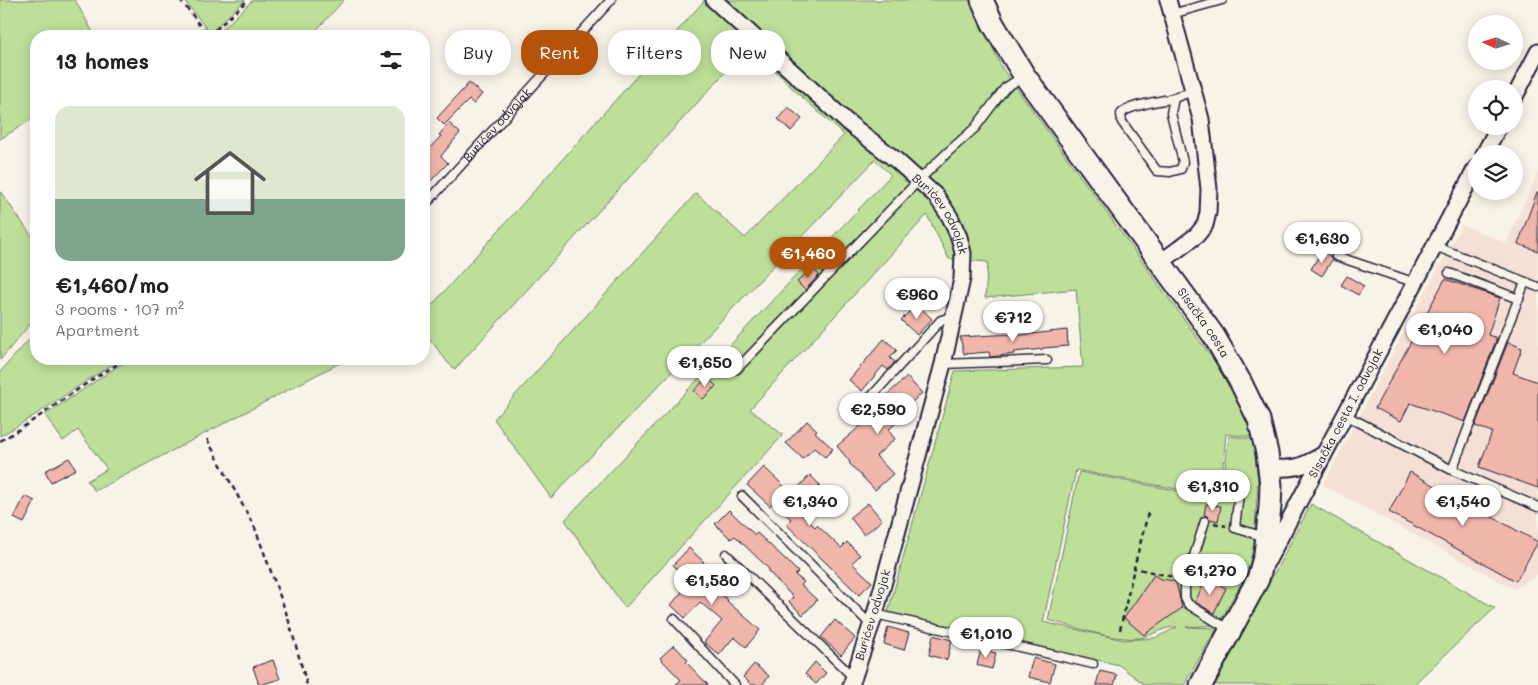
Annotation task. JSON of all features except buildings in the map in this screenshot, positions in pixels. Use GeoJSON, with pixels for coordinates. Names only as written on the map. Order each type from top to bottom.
{"type":"FeatureCollection","features":[{"type":"Feature","properties":{"kind":"main road","name":"Sisačka cesta"},"geometry":{"type":"LineString","coordinates":[[982,0],[993,24],[1024,75],[1214,336],[1241,383],[1259,420],[1271,485],[1264,554],[1258,579],[1201,685]]}},
{"type":"Feature","properties":{"kind":"street","name":"Burićev odvojak"},"geometry":{"type":"LineString","coordinates":[[714,0],[846,121],[896,160],[936,196],[950,217],[959,237],[963,253],[962,279],[943,364],[873,620],[852,682]]}},
{"type":"Feature","properties":{"kind":"street"},"geometry":{"type":"LineString","coordinates":[[1160,263],[1198,235],[1205,225],[1208,213],[1209,188],[1201,119],[1170,7]]}},
{"type":"Feature","properties":{"kind":"street"},"geometry":{"type":"LineString","coordinates":[[1523,81],[1538,52]]}},
{"type":"Feature","properties":{"kind":"street","name":"Sisačka cesta I. odvojak"},"geometry":{"type":"LineString","coordinates":[[1258,579],[1468,183]]}},
{"type":"Feature","properties":{"kind":"street"},"geometry":{"type":"LineString","coordinates":[[1269,467],[1293,468],[1306,465],[1325,453]]}},
{"type":"Feature","properties":{"kind":"lane","name":"Burićev odvojak"},"geometry":{"type":"LineString","coordinates":[[430,199],[611,0]]}},
{"type":"Feature","properties":{"kind":"lane"},"geometry":{"type":"LineString","coordinates":[[1170,7],[1222,0]]}},
{"type":"Feature","properties":{"kind":"lane"},"geometry":{"type":"LineString","coordinates":[[737,369],[919,180],[975,128],[1005,88],[1024,75]]}},
{"type":"Feature","properties":{"kind":"lane"},"geometry":{"type":"LineString","coordinates":[[1174,98],[1171,113],[1183,162],[1181,169],[1170,172],[1157,171],[1122,122],[1121,114],[1124,110],[1174,98],[1192,91]]}},
{"type":"Feature","properties":{"kind":"lane"},"geometry":{"type":"LineString","coordinates":[[1435,246],[1538,287]]}},
{"type":"Feature","properties":{"kind":"lane"},"geometry":{"type":"LineString","coordinates":[[1336,256],[1416,283]]}},
{"type":"Feature","properties":{"kind":"lane"},"geometry":{"type":"LineString","coordinates":[[1449,273],[1518,299]]}},
{"type":"Feature","properties":{"kind":"lane"},"geometry":{"type":"LineString","coordinates":[[1452,470],[1525,282]]}},
{"type":"Feature","properties":{"kind":"lane"},"geometry":{"type":"LineString","coordinates":[[870,398],[941,320],[955,316]]}},
{"type":"Feature","properties":{"kind":"lane"},"geometry":{"type":"LineString","coordinates":[[943,364],[1047,360]]}},
{"type":"Feature","properties":{"kind":"lane"},"geometry":{"type":"LineString","coordinates":[[1345,415],[1452,470],[1538,508]]}},
{"type":"Feature","properties":{"kind":"lane"},"geometry":{"type":"LineString","coordinates":[[1240,484],[1235,528],[1267,537]]}},
{"type":"Feature","properties":{"kind":"lane"},"geometry":{"type":"LineString","coordinates":[[742,496],[873,620],[1093,664]]}},
{"type":"Feature","properties":{"kind":"lane"},"geometry":{"type":"LineString","coordinates":[[1205,521],[1184,598],[1188,604],[1230,630]]}},
{"type":"Feature","properties":{"kind":"lane"},"geometry":{"type":"LineString","coordinates":[[726,554],[852,682]]}},
{"type":"Feature","properties":{"kind":"lane"},"geometry":{"type":"LineString","coordinates":[[674,619],[735,685]]}},
{"type":"Feature","properties":{"kind":"path"},"geometry":{"type":"LineString","coordinates":[[180,0],[203,30]]}},
{"type":"Feature","properties":{"kind":"path"},"geometry":{"type":"LineString","coordinates":[[215,30],[248,0]]}},
{"type":"Feature","properties":{"kind":"path"},"geometry":{"type":"LineString","coordinates":[[0,441],[87,382],[117,365]]}},
{"type":"Feature","properties":{"kind":"path"},"geometry":{"type":"LineString","coordinates":[[207,439],[255,528],[288,618],[307,685]]}},
{"type":"Feature","properties":{"kind":"path"},"geometry":{"type":"LineString","coordinates":[[1120,630],[1148,513]]}},
{"type":"Feature","properties":{"kind":"path"},"geometry":{"type":"LineString","coordinates":[[1205,521],[1235,528]]}},
{"type":"Feature","properties":{"kind":"path"},"geometry":{"type":"LineString","coordinates":[[1134,568],[1172,577]]}},
{"type":"Feature","properties":{"kind":"shaded area"},"geometry":{"type":"Polygon","coordinates":[[[1538,172],[1538,574],[1514,589],[1323,485],[1462,225],[1506,243],[1538,172]]]}},
{"type":"Feature","properties":{"kind":"green space"},"geometry":{"type":"Polygon","coordinates":[[[0,0],[75,0],[92,30],[30,30],[30,121],[0,139],[0,0]]]}},
{"type":"Feature","properties":{"kind":"green space"},"geometry":{"type":"Polygon","coordinates":[[[184,0],[245,0],[213,30],[208,30],[184,0]]]}},
{"type":"Feature","properties":{"kind":"green space"},"geometry":{"type":"Polygon","coordinates":[[[253,0],[344,0],[316,30],[221,30],[253,0]]]}},
{"type":"Feature","properties":{"kind":"green space"},"geometry":{"type":"Polygon","coordinates":[[[704,0],[970,0],[1002,68],[1223,373],[1243,409],[1253,437],[1226,434],[1220,497],[1076,470],[1043,622],[1124,640],[1155,638],[1177,627],[1168,628],[1145,637],[1129,638],[1082,630],[1048,620],[1079,472],[1221,499],[1229,436],[1253,439],[1258,481],[1254,544],[1248,571],[1218,625],[1186,627],[1217,628],[1184,685],[1145,685],[1119,665],[888,612],[955,371],[1083,367],[1076,289],[985,298],[988,262],[949,259],[927,215],[750,409],[783,435],[625,608],[565,520],[891,175],[875,160],[551,498],[494,419],[696,193],[745,238],[844,135],[779,75],[785,75],[785,30],[711,30],[711,75],[723,75],[455,369],[448,363],[430,339],[430,307],[638,75],[701,75],[701,30],[678,30],[704,0]]]}},
{"type":"Feature","properties":{"kind":"green space"},"geometry":{"type":"Polygon","coordinates":[[[0,191],[30,234],[30,324],[0,360],[0,191]]]}},
{"type":"Feature","properties":{"kind":"green space"},"geometry":{"type":"Polygon","coordinates":[[[30,339],[30,365],[112,365],[0,436],[0,372],[30,339]]]}},
{"type":"Feature","properties":{"kind":"green space"},"geometry":{"type":"Polygon","coordinates":[[[336,365],[95,491],[87,481],[107,469],[78,430],[63,441],[45,415],[118,366],[336,365]]]}},
{"type":"Feature","properties":{"kind":"green space"},"geometry":{"type":"Polygon","coordinates":[[[1311,504],[1495,608],[1413,685],[1215,685],[1311,504]]]}}]}
